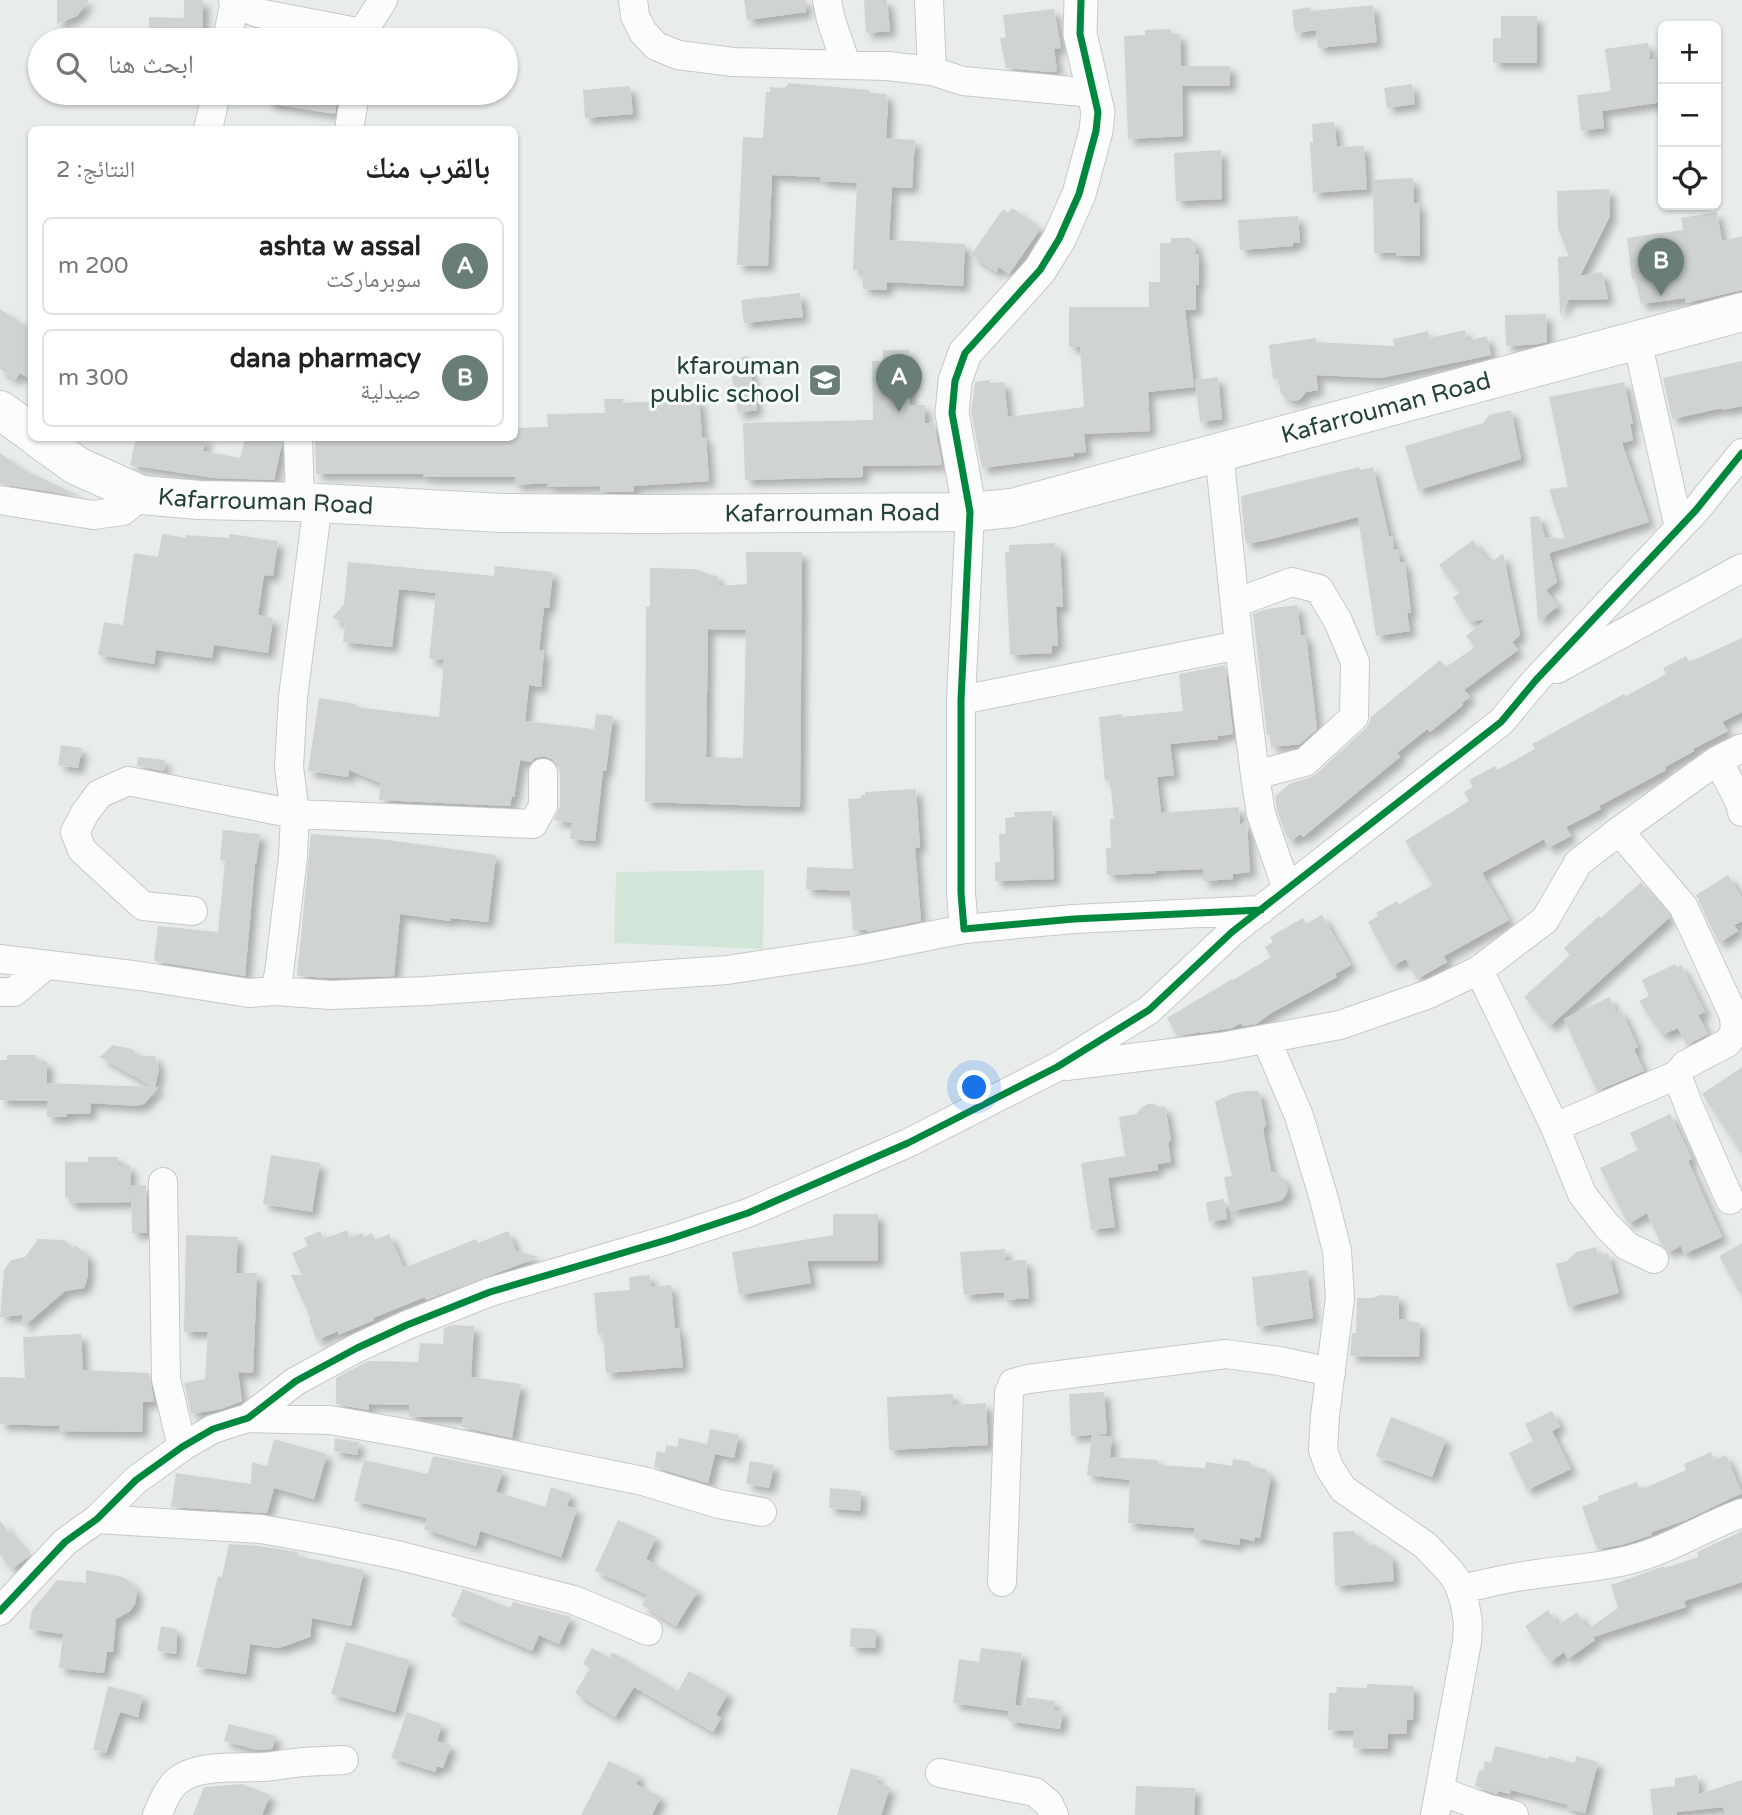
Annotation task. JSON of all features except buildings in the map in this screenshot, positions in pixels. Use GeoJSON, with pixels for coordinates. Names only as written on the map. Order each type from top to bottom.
{"type":"FeatureCollection","features":[{"type":"Feature","properties":{"kind":"main road","name":"Kafarrouman Road"},"geometry":{"type":"LineString","coordinates":[[42,441],[77,466],[142,495],[199,500],[309,502],[503,513],[970,512],[1012,508],[1742,312]]}},
{"type":"Feature","properties":{"kind":"main road"},"geometry":{"type":"LineString","coordinates":[[0,410],[28,430]]}},
{"type":"Feature","properties":{"kind":"street"},"geometry":{"type":"LineString","coordinates":[[367,28],[383,0]]}},
{"type":"Feature","properties":{"kind":"street"},"geometry":{"type":"LineString","coordinates":[[633,0],[635,16],[643,32],[656,46],[678,55],[733,62],[887,66],[932,71],[963,81],[1093,93]]}},
{"type":"Feature","properties":{"kind":"street"},"geometry":{"type":"LineString","coordinates":[[827,0],[846,64]]}},
{"type":"Feature","properties":{"kind":"street"},"geometry":{"type":"LineString","coordinates":[[929,0],[932,71]]}},
{"type":"Feature","properties":{"kind":"street"},"geometry":{"type":"LineString","coordinates":[[964,929],[961,893],[961,700],[970,512],[952,413],[955,381],[965,353],[1040,270],[1079,194],[1096,131],[1098,112],[1080,34],[1081,0]]}},
{"type":"Feature","properties":{"kind":"street"},"geometry":{"type":"LineString","coordinates":[[229,28],[234,1],[258,13],[323,28]]}},
{"type":"Feature","properties":{"kind":"street"},"geometry":{"type":"LineString","coordinates":[[209,126],[213,105]]}},
{"type":"Feature","properties":{"kind":"street"},"geometry":{"type":"LineString","coordinates":[[350,126],[353,105]]}},
{"type":"Feature","properties":{"kind":"street"},"geometry":{"type":"LineString","coordinates":[[1637,340],[1679,528]]}},
{"type":"Feature","properties":{"kind":"street"},"geometry":{"type":"LineString","coordinates":[[275,991],[293,857],[295,814],[289,767],[309,502],[299,441]]}},
{"type":"Feature","properties":{"kind":"street"},"geometry":{"type":"LineString","coordinates":[[1219,452],[1239,645],[1261,814],[1287,889]]}},
{"type":"Feature","properties":{"kind":"street"},"geometry":{"type":"LineString","coordinates":[[248,1418],[296,1381],[407,1325],[490,1292],[748,1213],[908,1143],[1057,1067],[1149,1010],[1233,932],[1501,722],[1536,680],[1737,469]]}},
{"type":"Feature","properties":{"kind":"street"},"geometry":{"type":"LineString","coordinates":[[0,500],[93,515],[123,511],[142,495]]}},
{"type":"Feature","properties":{"kind":"street"},"geometry":{"type":"LineString","coordinates":[[1536,680],[1742,568]]}},
{"type":"Feature","properties":{"kind":"street"},"geometry":{"type":"LineString","coordinates":[[1235,603],[1292,582],[1319,589],[1338,621],[1355,662],[1354,717],[1305,762],[1255,775]]}},
{"type":"Feature","properties":{"kind":"street"},"geometry":{"type":"LineString","coordinates":[[961,700],[1239,645]]}},
{"type":"Feature","properties":{"kind":"street"},"geometry":{"type":"LineString","coordinates":[[1057,1067],[1221,1047],[1340,1025],[1429,994],[1479,970],[1545,920],[1578,863],[1619,831],[1730,754],[1742,812]]}},
{"type":"Feature","properties":{"kind":"street"},"geometry":{"type":"LineString","coordinates":[[193,911],[143,906],[82,850],[75,832],[99,794],[128,781],[295,814],[533,824],[543,806],[544,774]]}},
{"type":"Feature","properties":{"kind":"street"},"geometry":{"type":"LineString","coordinates":[[1555,1127],[1677,1076],[1685,1065],[1727,1043],[1735,1032],[1734,1016],[1683,906],[1619,831]]}},
{"type":"Feature","properties":{"kind":"street"},"geometry":{"type":"LineString","coordinates":[[0,959],[140,976],[248,993],[275,991],[344,995],[727,970],[859,950],[964,929],[1074,919],[1261,910]]}},
{"type":"Feature","properties":{"kind":"street"},"geometry":{"type":"LineString","coordinates":[[0,992],[14,992],[46,965]]}},
{"type":"Feature","properties":{"kind":"street"},"geometry":{"type":"LineString","coordinates":[[1479,970],[1555,1127],[1582,1194],[1628,1246],[1654,1259]]}},
{"type":"Feature","properties":{"kind":"street"},"geometry":{"type":"LineString","coordinates":[[1266,1039],[1299,1116],[1337,1251],[1340,1298],[1323,1450],[1329,1468],[1343,1489],[1431,1552],[1449,1570],[1460,1589],[1468,1622],[1467,1642],[1437,1803],[1486,1808],[1514,1815]]}},
{"type":"Feature","properties":{"kind":"street"},"geometry":{"type":"LineString","coordinates":[[1677,1076],[1730,1200]]}},
{"type":"Feature","properties":{"kind":"street"},"geometry":{"type":"LineString","coordinates":[[163,1182],[166,1379],[182,1447]]}},
{"type":"Feature","properties":{"kind":"street"},"geometry":{"type":"LineString","coordinates":[[1002,1582],[1010,1393],[1013,1383],[1226,1354],[1331,1372]]}},
{"type":"Feature","properties":{"kind":"street"},"geometry":{"type":"LineString","coordinates":[[0,1611],[65,1542],[97,1519],[136,1480],[182,1447],[213,1429],[248,1418],[330,1420],[410,1434],[643,1480],[719,1504],[762,1512]]}},
{"type":"Feature","properties":{"kind":"street"},"geometry":{"type":"LineString","coordinates":[[1460,1589],[1522,1576],[1630,1560],[1674,1544],[1742,1513]]}},
{"type":"Feature","properties":{"kind":"street"},"geometry":{"type":"LineString","coordinates":[[97,1519],[261,1529],[329,1541],[397,1555],[574,1600],[648,1631]]}},
{"type":"Feature","properties":{"kind":"street"},"geometry":{"type":"LineString","coordinates":[[157,1815],[163,1800],[176,1782],[188,1775],[212,1768],[344,1760]]}},
{"type":"Feature","properties":{"kind":"street"},"geometry":{"type":"LineString","coordinates":[[940,1773],[1035,1792],[1049,1804],[1054,1815]]}},
{"type":"Feature","properties":{"kind":"green space"},"geometry":{"type":"Polygon","coordinates":[[[764,870],[763,949],[614,943],[616,872],[764,870]]]}},
{"type":"Feature","properties":{"kind":"cycle path"},"geometry":{"type":"LineString","coordinates":[[1081,0],[1080,34],[1098,112],[1096,131],[1079,194],[1059,239],[1040,270],[965,353],[955,381],[952,413],[970,512],[961,700],[961,893],[964,929],[1074,919],[1261,910]]}},
{"type":"Feature","properties":{"kind":"cycle path"},"geometry":{"type":"LineString","coordinates":[[0,1611],[65,1542],[97,1519],[136,1480],[182,1447],[213,1429],[248,1418],[296,1381],[357,1348],[490,1292],[748,1213],[908,1143],[1057,1067],[1149,1010],[1232,932],[1501,722],[1536,680],[1696,510],[1742,453]]}},
{"type":"Feature","properties":{"kind":"place","name":"dana pharmacy"},"geometry":{"type":"Point","coordinates":[1661,296]}},
{"type":"Feature","properties":{"kind":"place","name":"kfarouman public school"},"geometry":{"type":"Point","coordinates":[825,380]}},
{"type":"Feature","properties":{"kind":"place","name":"ashta w assal"},"geometry":{"type":"Point","coordinates":[899,412]}}]}
